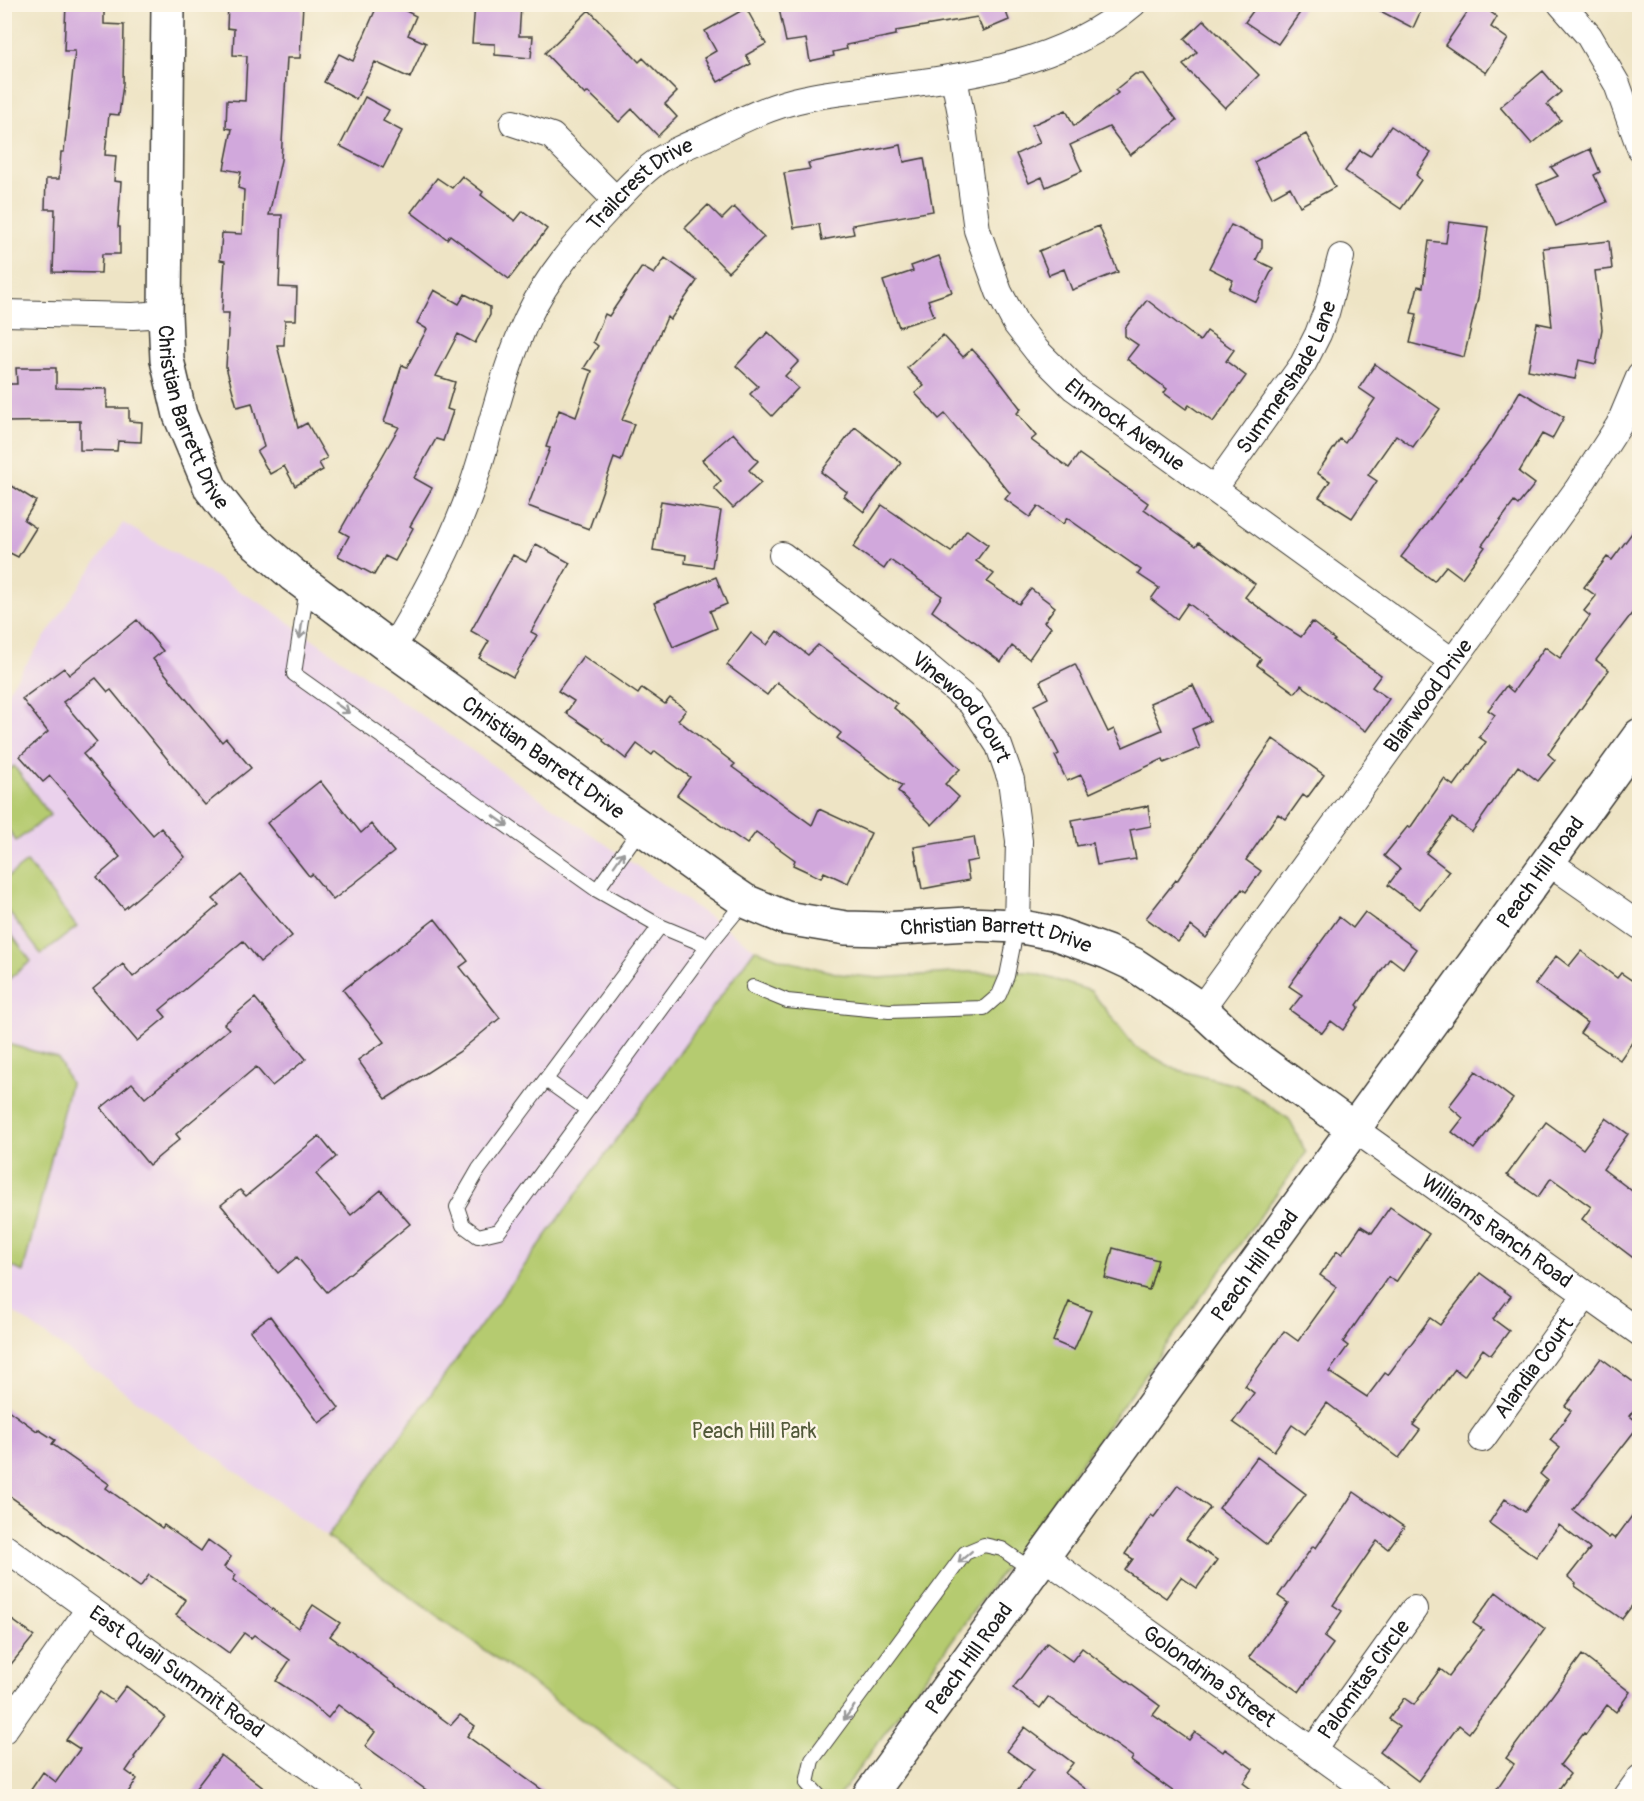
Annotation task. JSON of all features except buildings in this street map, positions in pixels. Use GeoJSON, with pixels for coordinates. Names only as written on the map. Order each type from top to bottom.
{"type":"FeatureCollection","features":[{"type":"Feature","properties":{"kind":"street","name":"Christian Barrett Drive"},"geometry":{"type":"LineString","coordinates":[[168,4],[165,314],[167,360],[180,415],[211,489],[247,534],[307,585],[392,649],[745,901],[786,918],[846,928],[884,930],[968,924],[1017,926],[1054,933],[1107,952],[1133,964],[1201,1009],[1245,1050],[1353,1128]]}},
{"type":"Feature","properties":{"kind":"street","name":"Trailcrest Drive"},"geometry":{"type":"LineString","coordinates":[[392,649],[414,614],[459,523],[510,363],[528,317],[554,272],[569,252],[650,166],[752,115],[785,103],[810,97],[954,78],[1018,63],[1062,48],[1103,26],[1133,4]]}},
{"type":"Feature","properties":{"kind":"street"},"geometry":{"type":"LineString","coordinates":[[1561,4],[1588,36],[1617,84],[1640,148]]}},
{"type":"Feature","properties":{"kind":"street","name":"Elmrock Avenue"},"geometry":{"type":"LineString","coordinates":[[954,78],[977,230],[999,292],[1016,324],[1037,351],[1074,388],[1452,662]]}},
{"type":"Feature","properties":{"kind":"street"},"geometry":{"type":"LineString","coordinates":[[513,123],[552,136],[616,200]]}},
{"type":"Feature","properties":{"kind":"street","name":"Summershade Lane"},"geometry":{"type":"LineString","coordinates":[[1214,489],[1303,364],[1326,312],[1341,257]]}},
{"type":"Feature","properties":{"kind":"street"},"geometry":{"type":"LineString","coordinates":[[4,314],[133,316],[165,314]]}},
{"type":"Feature","properties":{"kind":"street","name":"Blairwood Drive"},"geometry":{"type":"LineString","coordinates":[[1201,1009],[1577,490],[1618,424],[1640,375]]}},
{"type":"Feature","properties":{"kind":"street","name":"Vinewood Court"},"geometry":{"type":"LineString","coordinates":[[782,555],[921,661],[971,703],[999,746],[1011,780],[1019,841],[1017,926]]}},
{"type":"Feature","properties":{"kind":"street","name":"Peach Hill Road"},"geometry":{"type":"LineString","coordinates":[[869,1797],[1640,735]]}},
{"type":"Feature","properties":{"kind":"street"},"geometry":{"type":"LineString","coordinates":[[1547,861],[1640,926]]}},
{"type":"Feature","properties":{"kind":"street","name":"Williams Ranch Road"},"geometry":{"type":"LineString","coordinates":[[1353,1128],[1640,1333]]}},
{"type":"Feature","properties":{"kind":"street","name":"Alandia Court"},"geometry":{"type":"LineString","coordinates":[[1482,1439],[1586,1295]]}},
{"type":"Feature","properties":{"kind":"street","name":"East Quail Summit Road"},"geometry":{"type":"LineString","coordinates":[[4,1547],[89,1609],[322,1789],[349,1797]]}},
{"type":"Feature","properties":{"kind":"street","name":"Golondrina Street"},"geometry":{"type":"LineString","coordinates":[[1038,1564],[1312,1750],[1376,1797]]}},
{"type":"Feature","properties":{"kind":"street"},"geometry":{"type":"LineString","coordinates":[[4,1730],[89,1609]]}},
{"type":"Feature","properties":{"kind":"street","name":"Palomitas Circle"},"geometry":{"type":"LineString","coordinates":[[1312,1750],[1414,1609]]}},
{"type":"Feature","properties":{"kind":"street"},"geometry":{"type":"LineString","coordinates":[[1627,1797],[1640,1778]]}},
{"type":"Feature","properties":{"kind":"lane"},"geometry":{"type":"LineString","coordinates":[[307,585],[294,674],[597,890],[660,926],[708,946]]}},
{"type":"Feature","properties":{"kind":"lane"},"geometry":{"type":"LineString","coordinates":[[597,890],[641,828]]}},
{"type":"Feature","properties":{"kind":"lane"},"geometry":{"type":"LineString","coordinates":[[660,926],[479,1169],[457,1207],[463,1225],[478,1236],[499,1231],[708,946],[745,901]]}},
{"type":"Feature","properties":{"kind":"lane"},"geometry":{"type":"LineString","coordinates":[[753,987],[787,1001],[889,1011],[984,1008],[999,995],[1007,976],[1017,926]]}},
{"type":"Feature","properties":{"kind":"lane"},"geometry":{"type":"LineString","coordinates":[[546,1080],[588,1110]]}},
{"type":"Feature","properties":{"kind":"lane"},"geometry":{"type":"LineString","coordinates":[[819,1797],[807,1783],[812,1760],[965,1553],[984,1545],[1002,1549],[1038,1564]]}},
{"type":"Feature","properties":{"kind":"shaded area"},"geometry":{"type":"Polygon","coordinates":[[[123,523],[267,607],[755,949],[327,1537],[5,1306],[5,695],[123,523]]]}},
{"type":"Feature","properties":{"kind":"green space"},"geometry":{"type":"Polygon","coordinates":[[[14,766],[50,815],[16,841],[5,825],[5,773],[14,766]]]}},
{"type":"Feature","properties":{"kind":"green space"},"geometry":{"type":"Polygon","coordinates":[[[27,862],[77,927],[41,954],[5,907],[5,879],[27,862]]]}},
{"type":"Feature","properties":{"kind":"green space"},"geometry":{"type":"Polygon","coordinates":[[[5,926],[31,961],[5,982],[5,926]]]}},
{"type":"Feature","properties":{"kind":"green space","name":"Peach Hill Park"},"geometry":{"type":"Polygon","coordinates":[[[755,949],[783,960],[840,974],[879,978],[966,972],[1031,972],[1091,991],[1135,1047],[1175,1069],[1239,1086],[1289,1119],[1306,1153],[839,1796],[688,1796],[327,1537],[755,949]]]}},
{"type":"Feature","properties":{"kind":"green space"},"geometry":{"type":"Polygon","coordinates":[[[4,1043],[58,1058],[70,1083],[23,1272],[5,1263],[4,1043]]]}}]}
